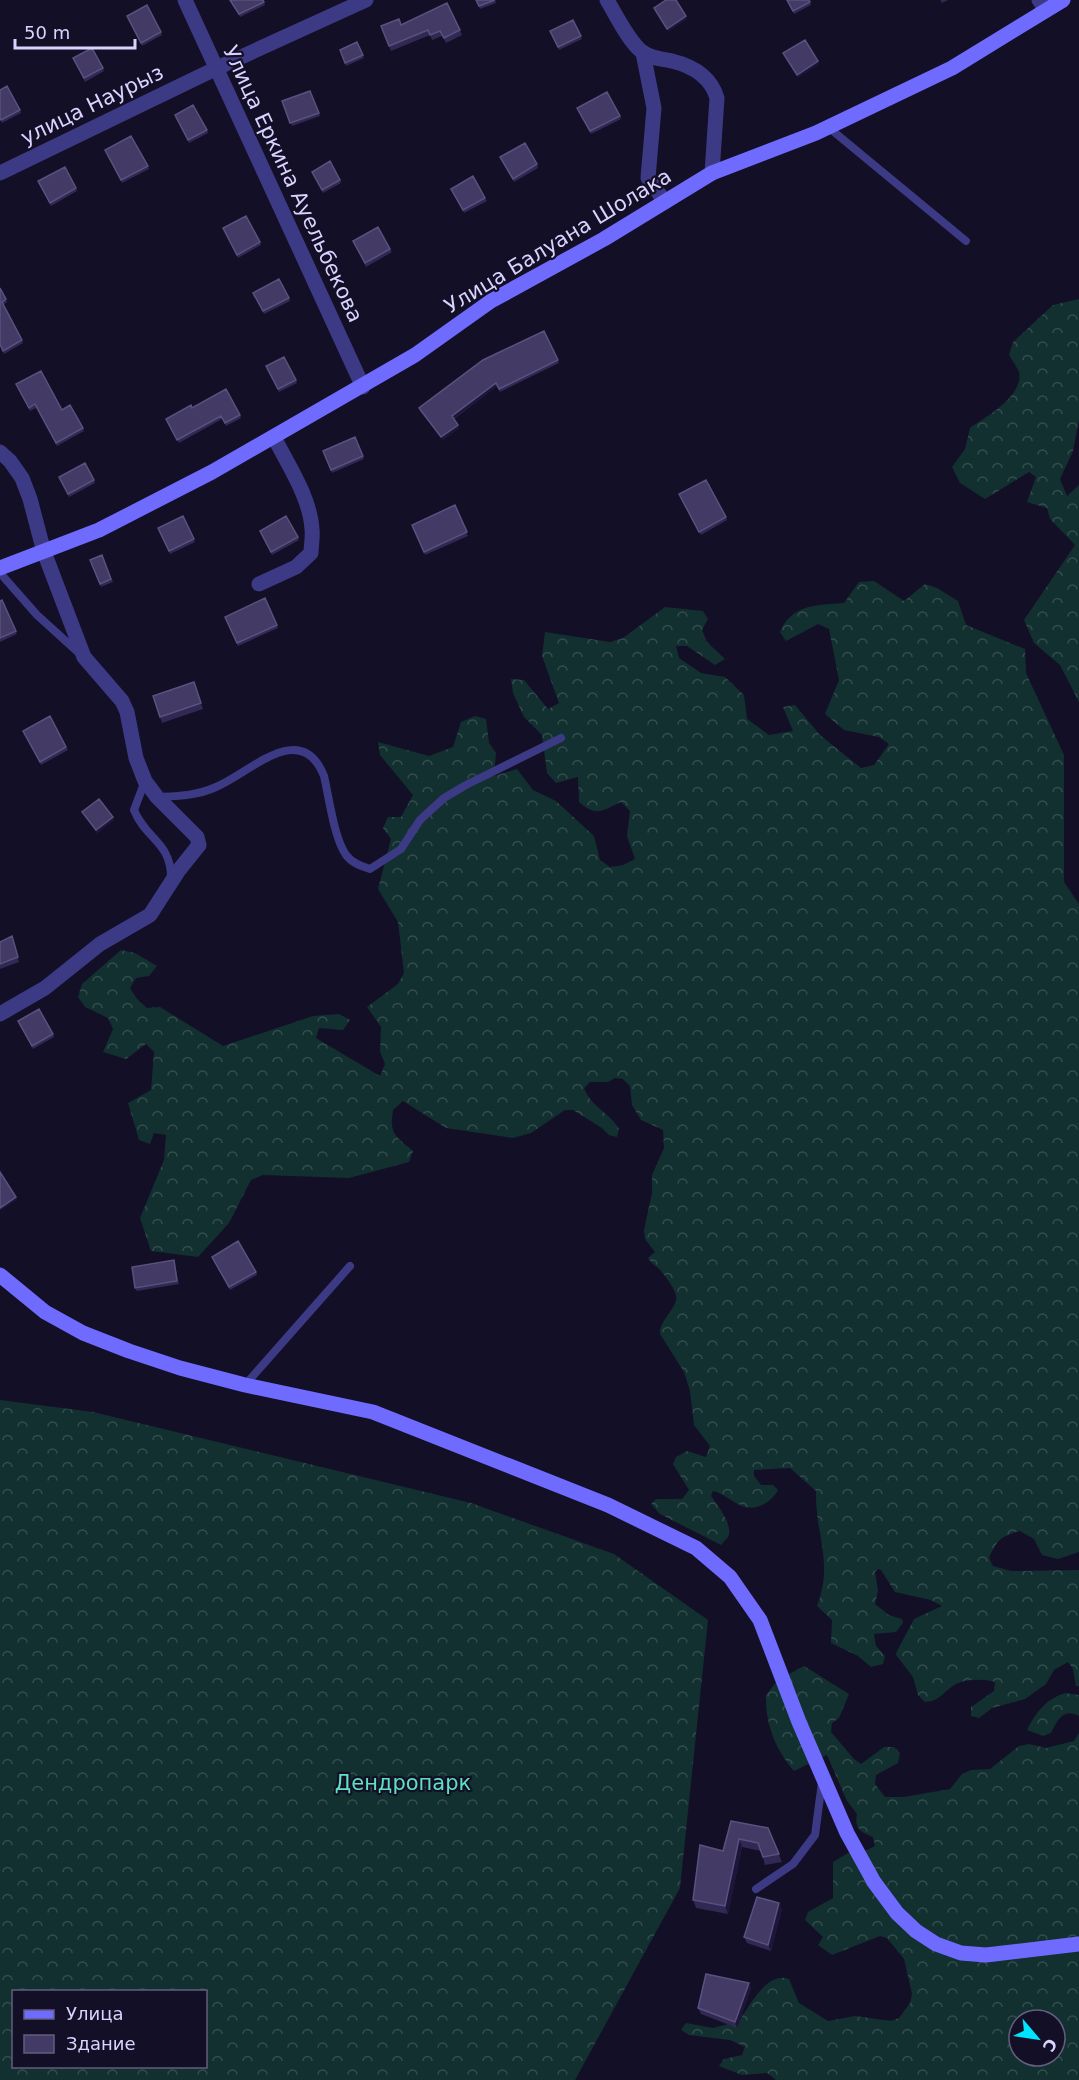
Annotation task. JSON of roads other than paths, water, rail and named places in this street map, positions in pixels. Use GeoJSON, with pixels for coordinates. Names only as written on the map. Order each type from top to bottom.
{"type":"FeatureCollection","features":[{"type":"Feature","properties":{"kind":"street","name":"Улица Еркина Ауельбекова"},"geometry":{"type":"LineString","coordinates":[[185,0],[363,387]]}},
{"type":"Feature","properties":{"kind":"street","name":"улица Наурыз"},"geometry":{"type":"LineString","coordinates":[[0,173],[217,68],[366,0]]}},
{"type":"Feature","properties":{"kind":"street"},"geometry":{"type":"LineString","coordinates":[[607,0],[636,47],[643,53],[690,68],[704,76],[713,86],[717,98],[712,173]]}},
{"type":"Feature","properties":{"kind":"street","name":"Улица Балуана Шолака"},"geometry":{"type":"LineString","coordinates":[[0,568],[99,530],[212,472],[363,387],[415,355],[491,301],[604,239],[712,173],[828,127],[952,68],[1042,5],[1063,0]]}},
{"type":"Feature","properties":{"kind":"street"},"geometry":{"type":"LineString","coordinates":[[643,53],[654,108],[648,178],[665,202]]}},
{"type":"Feature","properties":{"kind":"street"},"geometry":{"type":"LineString","coordinates":[[259,584],[296,567],[311,553],[313,530],[309,512],[274,437]]}},
{"type":"Feature","properties":{"kind":"street"},"geometry":{"type":"LineString","coordinates":[[0,452],[10,461],[22,478],[44,552],[84,657],[122,701],[127,712],[136,758],[145,781],[157,797],[197,837],[199,845],[179,870],[150,915],[100,944],[45,988],[0,1014]]}},
{"type":"Feature","properties":{"kind":"street"},"geometry":{"type":"LineString","coordinates":[[0,1275],[45,1312],[83,1333],[180,1368],[245,1385],[373,1412],[608,1505],[696,1548],[730,1577],[760,1620],[847,1833],[874,1882],[897,1913],[916,1931],[936,1944],[961,1953],[986,1955],[1079,1944]]}},
{"type":"Feature","properties":{"kind":"lane"},"geometry":{"type":"LineString","coordinates":[[828,127],[966,241]]}},
{"type":"Feature","properties":{"kind":"lane"},"geometry":{"type":"LineString","coordinates":[[0,573],[37,615],[84,657]]}},
{"type":"Feature","properties":{"kind":"lane"},"geometry":{"type":"LineString","coordinates":[[157,797],[195,795],[218,787],[286,749],[305,752],[320,765],[340,842],[346,856],[355,864],[370,869],[400,849],[420,820],[444,798],[561,738]]}},
{"type":"Feature","properties":{"kind":"lane"},"geometry":{"type":"LineString","coordinates":[[145,781],[134,810],[139,822],[161,844],[168,856],[171,884]]}},
{"type":"Feature","properties":{"kind":"lane"},"geometry":{"type":"LineString","coordinates":[[245,1385],[350,1266]]}},
{"type":"Feature","properties":{"kind":"lane"},"geometry":{"type":"LineString","coordinates":[[756,1889],[793,1864],[815,1835],[823,1779]]}},
{"type":"Feature","properties":{"kind":"park label","name":"Дендропарк"},"geometry":{"type":"Point","coordinates":[403,1783]}}]}
